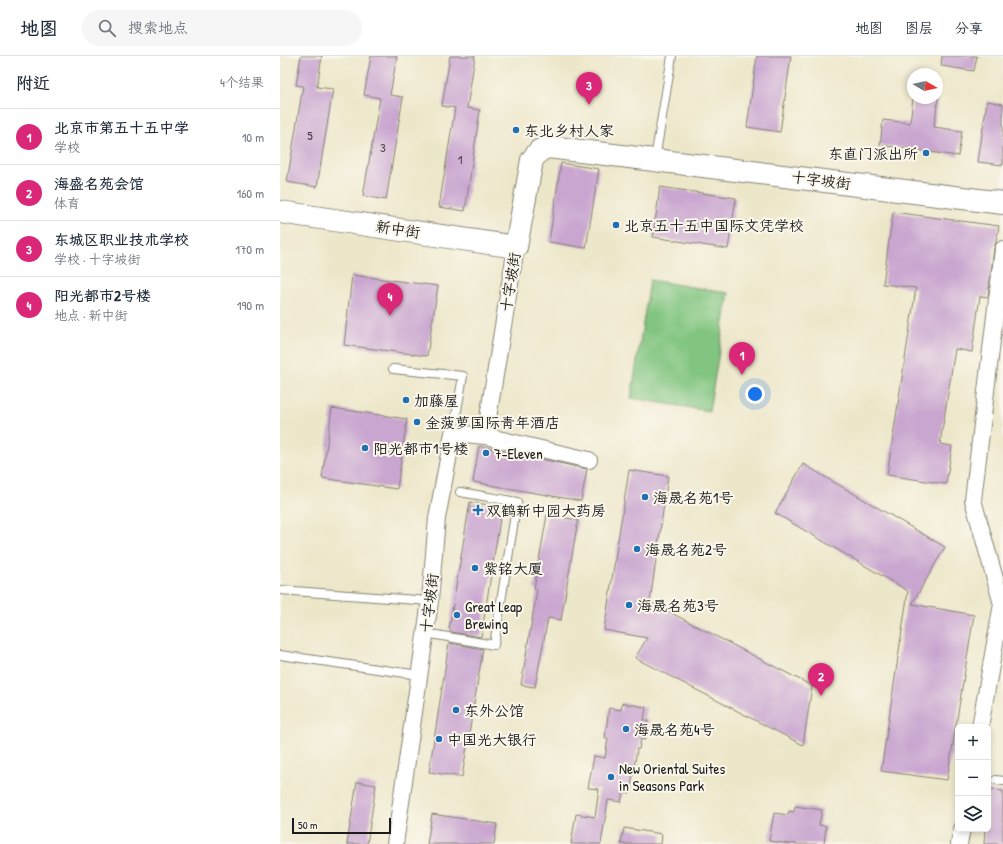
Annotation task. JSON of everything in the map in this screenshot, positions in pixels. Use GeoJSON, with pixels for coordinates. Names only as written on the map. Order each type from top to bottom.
{"type":"FeatureCollection","features":[{"type":"Feature","properties":{"kind":"street","name":"十字坡街"},"geometry":{"type":"LineString","coordinates":[[485,436],[532,160],[539,151],[548,147],[1003,203]]}},
{"type":"Feature","properties":{"kind":"street","name":"新中街"},"geometry":{"type":"LineString","coordinates":[[280,212],[516,247]]}},
{"type":"Feature","properties":{"kind":"street"},"geometry":{"type":"LineString","coordinates":[[981,724],[1002,604],[973,500],[1003,249]]}},
{"type":"Feature","properties":{"kind":"street","name":"十字坡街"},"geometry":{"type":"LineString","coordinates":[[395,844],[430,602],[437,518],[453,433]]}},
{"type":"Feature","properties":{"kind":"street"},"geometry":{"type":"LineString","coordinates":[[453,433],[485,436],[589,460]]}},
{"type":"Feature","properties":{"kind":"street"},"geometry":{"type":"LineString","coordinates":[[960,844],[962,832]]}},
{"type":"Feature","properties":{"kind":"lane"},"geometry":{"type":"LineString","coordinates":[[655,159],[672,56]]}},
{"type":"Feature","properties":{"kind":"lane"},"geometry":{"type":"LineString","coordinates":[[392,369],[463,376],[453,433]]}},
{"type":"Feature","properties":{"kind":"lane"},"geometry":{"type":"LineString","coordinates":[[425,634],[494,645],[517,502],[460,492]]}},
{"type":"Feature","properties":{"kind":"lane"},"geometry":{"type":"LineString","coordinates":[[280,590],[430,602]]}},
{"type":"Feature","properties":{"kind":"lane"},"geometry":{"type":"LineString","coordinates":[[280,655],[419,675]]}},
{"type":"Feature","properties":{"kind":"green space"},"geometry":{"type":"Polygon","coordinates":[[[650,280],[729,293],[709,411],[631,398],[650,280]]]}},
{"type":"Feature","properties":{"kind":"building"},"geometry":{"type":"Polygon","coordinates":[[[301,56],[322,56],[317,87],[333,89],[317,187],[287,182],[303,86],[296,85],[301,56]]]}},
{"type":"Feature","properties":{"kind":"building"},"geometry":{"type":"Polygon","coordinates":[[[371,56],[397,56],[390,95],[403,97],[386,200],[363,196],[380,98],[364,95],[371,56]]]}},
{"type":"Feature","properties":{"kind":"building"},"geometry":{"type":"Polygon","coordinates":[[[450,56],[475,56],[467,108],[480,110],[465,211],[439,207],[455,108],[442,106],[450,56]]]}},
{"type":"Feature","properties":{"kind":"building"},"geometry":{"type":"Polygon","coordinates":[[[757,56],[791,56],[780,132],[747,127],[757,56]]]}},
{"type":"Feature","properties":{"kind":"building"},"geometry":{"type":"Polygon","coordinates":[[[942,56],[977,56],[974,71],[941,66],[942,56]]]}},
{"type":"Feature","properties":{"kind":"building"},"geometry":{"type":"Polygon","coordinates":[[[987,101],[1003,104],[1003,165],[978,162],[987,101]]]}},
{"type":"Feature","properties":{"kind":"building"},"geometry":{"type":"Polygon","coordinates":[[[912,104],[937,104],[934,127],[962,131],[958,156],[880,145],[883,120],[910,123],[912,104]]]}},
{"type":"Feature","properties":{"kind":"building"},"geometry":{"type":"Polygon","coordinates":[[[561,163],[599,169],[586,248],[549,242],[561,163]]]}},
{"type":"Feature","properties":{"kind":"building"},"geometry":{"type":"Polygon","coordinates":[[[660,187],[736,198],[728,249],[653,237],[660,187]]]}},
{"type":"Feature","properties":{"kind":"building"},"geometry":{"type":"Polygon","coordinates":[[[893,212],[999,226],[994,248],[988,297],[980,296],[972,352],[955,349],[940,444],[952,446],[946,484],[887,475],[916,288],[883,284],[893,212]]]}},
{"type":"Feature","properties":{"kind":"building"},"geometry":{"type":"Polygon","coordinates":[[[352,275],[438,286],[427,356],[344,345],[352,275]]]}},
{"type":"Feature","properties":{"kind":"building","name":"阳光都市1号楼"},"geometry":{"type":"Polygon","coordinates":[[[332,408],[407,419],[397,489],[322,478],[332,408]]]}},
{"type":"Feature","properties":{"kind":"building"},"geometry":{"type":"Polygon","coordinates":[[[479,446],[587,469],[581,501],[473,482],[479,446]]]}},
{"type":"Feature","properties":{"kind":"building"},"geometry":{"type":"Polygon","coordinates":[[[803,464],[945,547],[912,604],[974,615],[947,780],[881,771],[908,591],[775,513],[803,464]]]}},
{"type":"Feature","properties":{"kind":"building"},"geometry":{"type":"Polygon","coordinates":[[[629,470],[668,476],[650,602],[812,686],[803,745],[635,658],[647,638],[604,630],[629,470]]]}},
{"type":"Feature","properties":{"kind":"building","name":"紫铭大厦"},"geometry":{"type":"Polygon","coordinates":[[[470,502],[502,507],[481,637],[451,632],[449,629],[470,502]]]}},
{"type":"Feature","properties":{"kind":"building"},"geometry":{"type":"Polygon","coordinates":[[[547,515],[578,520],[561,620],[548,618],[535,687],[521,685],[537,590],[534,589],[547,515]]]}},
{"type":"Feature","properties":{"kind":"building","name":"东外公馆"},"geometry":{"type":"Polygon","coordinates":[[[449,643],[483,649],[462,777],[429,772],[449,643]]]}},
{"type":"Feature","properties":{"kind":"building"},"geometry":{"type":"Polygon","coordinates":[[[622,703],[646,707],[644,720],[648,720],[645,740],[641,739],[639,749],[637,749],[630,793],[623,792],[621,802],[608,800],[601,844],[571,844],[576,814],[595,817],[599,789],[588,788],[594,756],[605,758],[608,738],[605,738],[609,708],[621,710],[622,703]]]}},
{"type":"Feature","properties":{"kind":"building"},"geometry":{"type":"Polygon","coordinates":[[[357,782],[376,785],[367,844],[347,844],[357,782]]]}},
{"type":"Feature","properties":{"kind":"building"},"geometry":{"type":"Polygon","coordinates":[[[991,790],[1003,791],[1003,844],[984,844],[985,832],[991,832],[991,790]]]}},
{"type":"Feature","properties":{"kind":"building"},"geometry":{"type":"Polygon","coordinates":[[[795,806],[822,810],[819,825],[826,826],[824,844],[789,844],[769,841],[774,813],[788,815],[789,811],[794,812],[795,806]]]}},
{"type":"Feature","properties":{"kind":"building"},"geometry":{"type":"Polygon","coordinates":[[[432,814],[497,824],[494,844],[427,844],[432,814]]]}},
{"type":"Feature","properties":{"kind":"building"},"geometry":{"type":"Polygon","coordinates":[[[624,828],[662,834],[661,844],[621,844],[624,828]]]}},
{"type":"Feature","properties":{"kind":"place","name":"东城区职业技术学校"},"geometry":{"type":"Point","coordinates":[589,105]}},
{"type":"Feature","properties":{"kind":"place","name":"东北乡村人家"},"geometry":{"type":"Point","coordinates":[516,130]}},
{"type":"Feature","properties":{"kind":"place","name":"东直门派出所"},"geometry":{"type":"Point","coordinates":[926,153]}},
{"type":"Feature","properties":{"kind":"place","name":"北京五十五中国际文凭学校"},"geometry":{"type":"Point","coordinates":[616,225]}},
{"type":"Feature","properties":{"kind":"place","name":"阳光都市2号楼"},"geometry":{"type":"Point","coordinates":[390,316]}},
{"type":"Feature","properties":{"kind":"place","name":"北京市第五十五中学"},"geometry":{"type":"Point","coordinates":[742,375]}},
{"type":"Feature","properties":{"kind":"place","name":"加藤屋"},"geometry":{"type":"Point","coordinates":[406,400]}},
{"type":"Feature","properties":{"kind":"place","name":"金菠萝国际青年酒店"},"geometry":{"type":"Point","coordinates":[417,422]}},
{"type":"Feature","properties":{"kind":"place","name":"阳光都市1号楼"},"geometry":{"type":"Point","coordinates":[365,448]}},
{"type":"Feature","properties":{"kind":"place","name":"7-Eleven"},"geometry":{"type":"Point","coordinates":[486,453]}},
{"type":"Feature","properties":{"kind":"place","name":"海晟名苑1号"},"geometry":{"type":"Point","coordinates":[645,497]}},
{"type":"Feature","properties":{"kind":"place","name":"双鹤新中园大药房"},"geometry":{"type":"Point","coordinates":[478,510]}},
{"type":"Feature","properties":{"kind":"place","name":"海晟名苑2号"},"geometry":{"type":"Point","coordinates":[637,549]}},
{"type":"Feature","properties":{"kind":"place","name":"紫铭大厦"},"geometry":{"type":"Point","coordinates":[475,568]}},
{"type":"Feature","properties":{"kind":"place","name":"海晟名苑3号"},"geometry":{"type":"Point","coordinates":[629,605]}},
{"type":"Feature","properties":{"kind":"place","name":"Great Leap Brewing"},"geometry":{"type":"Point","coordinates":[457,615]}},
{"type":"Feature","properties":{"kind":"place","name":"海盛名苑会馆"},"geometry":{"type":"Point","coordinates":[821,696]}},
{"type":"Feature","properties":{"kind":"place","name":"东外公馆"},"geometry":{"type":"Point","coordinates":[456,710]}},
{"type":"Feature","properties":{"kind":"place","name":"海晟名苑4号"},"geometry":{"type":"Point","coordinates":[626,729]}},
{"type":"Feature","properties":{"kind":"place","name":"中国光大银行"},"geometry":{"type":"Point","coordinates":[439,739]}},
{"type":"Feature","properties":{"kind":"place","name":"New Oriental Suites in Seasons Park"},"geometry":{"type":"Point","coordinates":[611,777]}}]}
